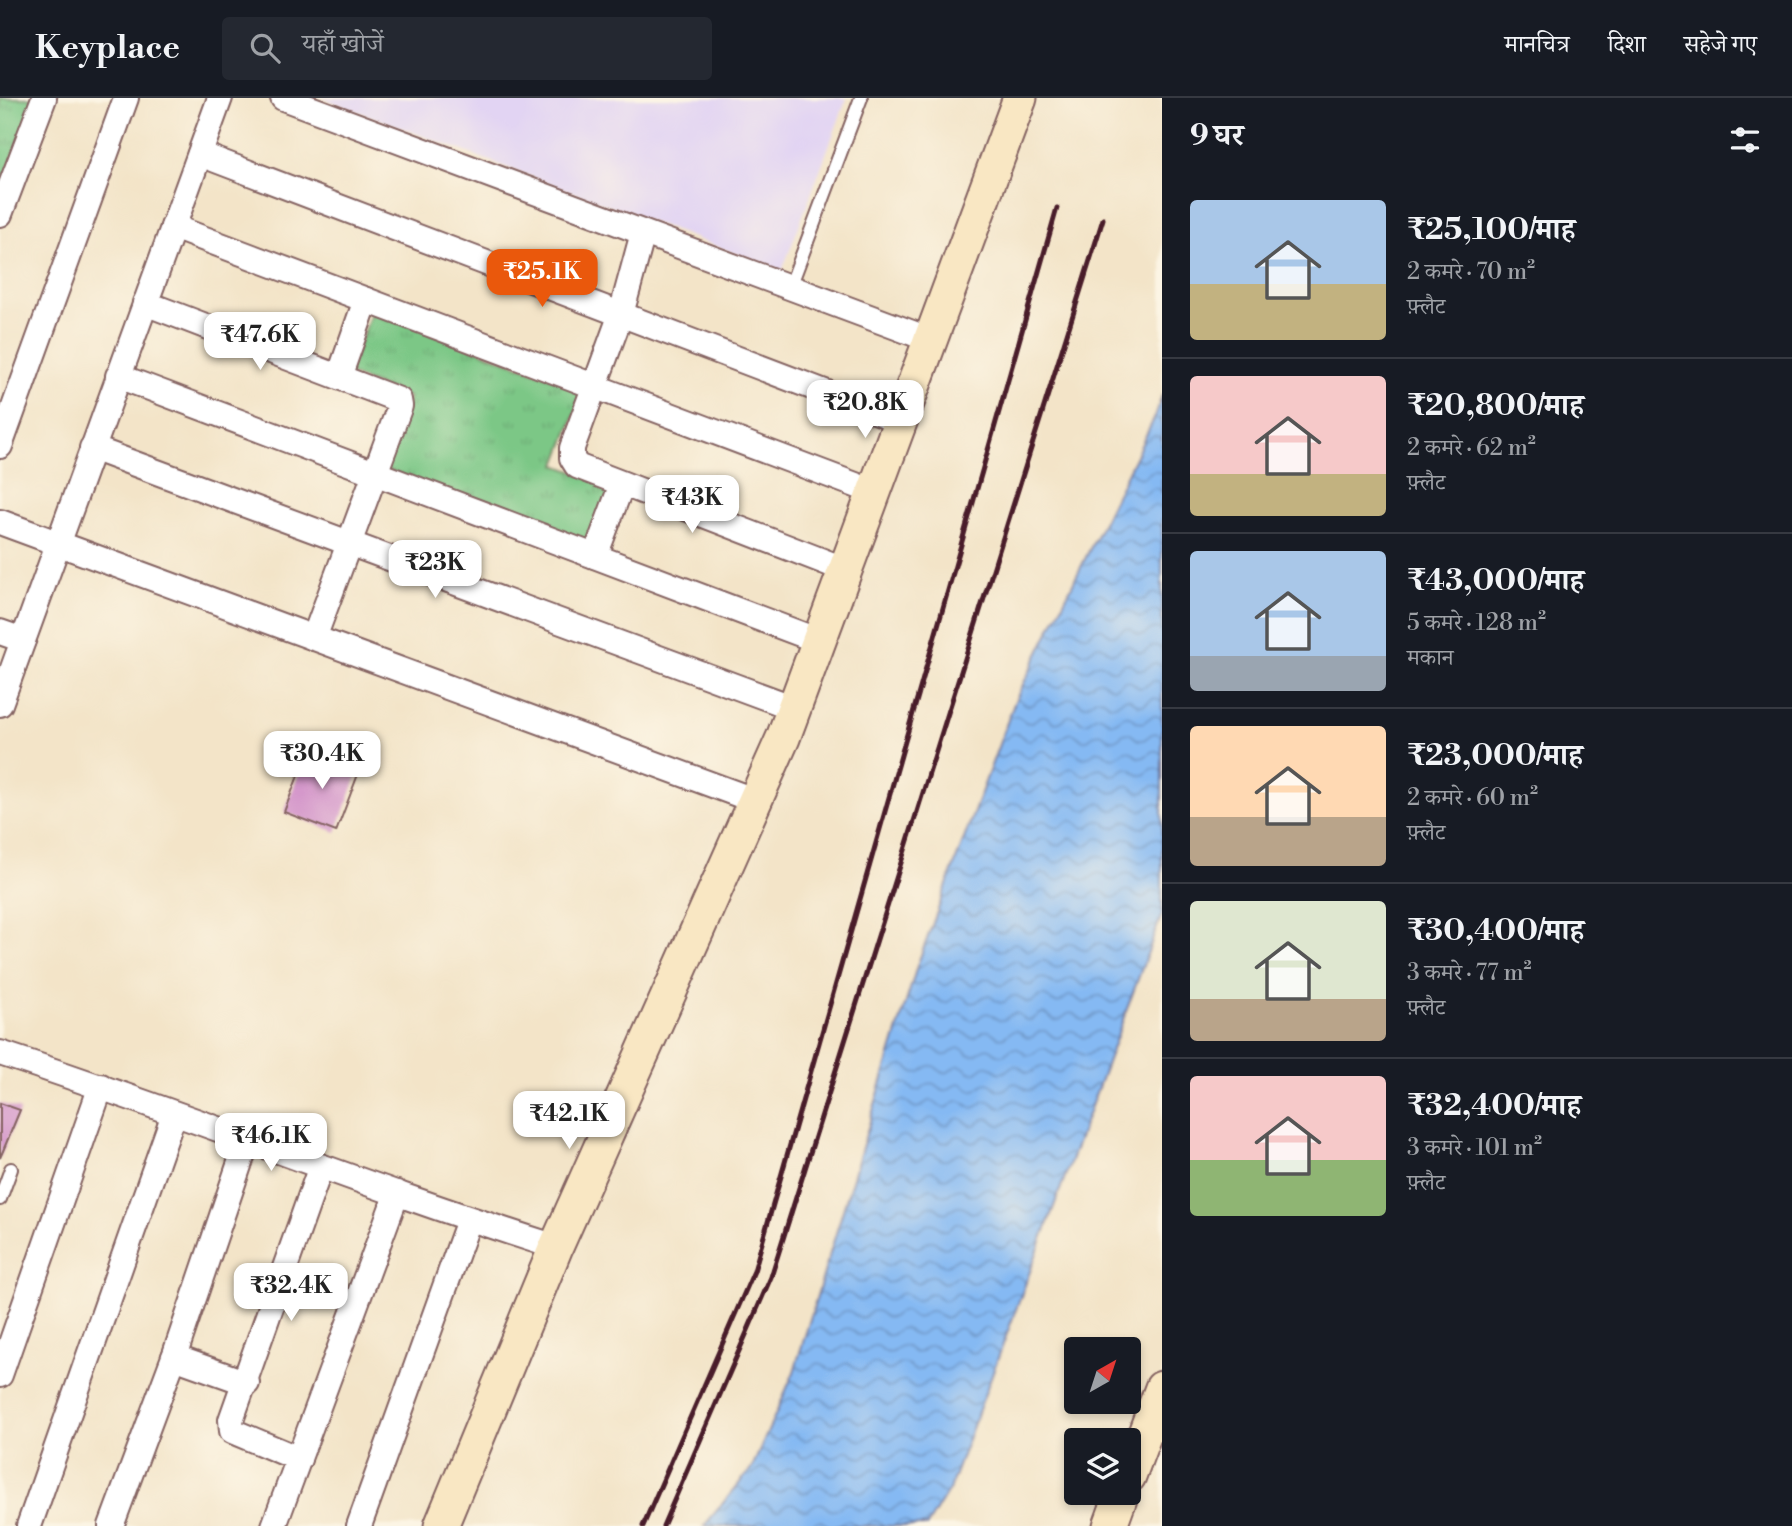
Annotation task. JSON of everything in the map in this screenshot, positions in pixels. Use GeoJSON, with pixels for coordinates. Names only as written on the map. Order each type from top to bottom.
{"type":"FeatureCollection","features":[{"type":"Feature","properties":{"kind":"street"},"geometry":{"type":"LineString","coordinates":[[0,214],[44,98]]}},
{"type":"Feature","properties":{"kind":"street"},"geometry":{"type":"LineString","coordinates":[[0,446],[127,98]]}},
{"type":"Feature","properties":{"kind":"street"},"geometry":{"type":"LineString","coordinates":[[0,704],[11,636],[57,543],[220,98]]}},
{"type":"Feature","properties":{"kind":"street"},"geometry":{"type":"LineString","coordinates":[[283,98],[931,340]]}},
{"type":"Feature","properties":{"kind":"street"},"geometry":{"type":"LineString","coordinates":[[441,1526],[556,1247],[756,801],[794,708],[1020,98]]}},
{"type":"Feature","properties":{"kind":"street"},"geometry":{"type":"LineString","coordinates":[[200,154],[901,421]]}},
{"type":"Feature","properties":{"kind":"street"},"geometry":{"type":"LineString","coordinates":[[173,227],[874,492]]}},
{"type":"Feature","properties":{"kind":"street"},"geometry":{"type":"LineString","coordinates":[[643,233],[621,314],[572,448],[572,458],[577,466],[846,569]]}},
{"type":"Feature","properties":{"kind":"street"},"geometry":{"type":"LineString","coordinates":[[339,377],[366,300]]}},
{"type":"Feature","properties":{"kind":"street"},"geometry":{"type":"LineString","coordinates":[[145,303],[399,400],[401,406],[374,472],[314,638]]}},
{"type":"Feature","properties":{"kind":"street"},"geometry":{"type":"LineString","coordinates":[[118,376],[819,641]]}},
{"type":"Feature","properties":{"kind":"street"},"geometry":{"type":"LineString","coordinates":[[92,448],[794,708]]}},
{"type":"Feature","properties":{"kind":"street"},"geometry":{"type":"LineString","coordinates":[[595,556],[622,484]]}},
{"type":"Feature","properties":{"kind":"street"},"geometry":{"type":"LineString","coordinates":[[0,522],[756,801]]}},
{"type":"Feature","properties":{"kind":"street"},"geometry":{"type":"LineString","coordinates":[[0,1052],[248,1139],[320,1169],[556,1247]]}},
{"type":"Feature","properties":{"kind":"street"},"geometry":{"type":"LineString","coordinates":[[0,1375],[101,1086]]}},
{"type":"Feature","properties":{"kind":"street"},"geometry":{"type":"LineString","coordinates":[[29,1526],[174,1114]]}},
{"type":"Feature","properties":{"kind":"street"},"geometry":{"type":"LineString","coordinates":[[111,1526],[174,1357],[248,1139]]}},
{"type":"Feature","properties":{"kind":"street"},"geometry":{"type":"LineString","coordinates":[[299,1459],[232,1432],[231,1420],[247,1383],[320,1169]]}},
{"type":"Feature","properties":{"kind":"street"},"geometry":{"type":"LineString","coordinates":[[274,1526],[397,1193]]}},
{"type":"Feature","properties":{"kind":"street"},"geometry":{"type":"LineString","coordinates":[[359,1526],[469,1220]]}},
{"type":"Feature","properties":{"kind":"street"},"geometry":{"type":"LineString","coordinates":[[174,1357],[247,1383]]}},
{"type":"Feature","properties":{"kind":"street"},"geometry":{"type":"LineString","coordinates":[[1141,1444],[1162,1388]]}},
{"type":"Feature","properties":{"kind":"street"},"geometry":{"type":"LineString","coordinates":[[1110,1526],[1118,1505]]}},
{"type":"Feature","properties":{"kind":"lane"},"geometry":{"type":"LineString","coordinates":[[790,287],[861,98]]}},
{"type":"Feature","properties":{"kind":"lane"},"geometry":{"type":"LineString","coordinates":[[0,1199],[11,1169]]}},
{"type":"Feature","properties":{"kind":"shaded area"},"geometry":{"type":"Polygon","coordinates":[[[322,98],[847,98],[782,271],[322,98]]]}},
{"type":"Feature","properties":{"kind":"green space"},"geometry":{"type":"Polygon","coordinates":[[[0,98],[35,98],[0,192],[0,98]]]}},
{"type":"Feature","properties":{"kind":"green space"},"geometry":{"type":"Polygon","coordinates":[[[372,311],[584,390],[556,465],[614,487],[592,547],[383,468],[409,397],[348,374],[372,311]]]}},
{"type":"Feature","properties":{"kind":"water"},"geometry":{"type":"Polygon","coordinates":[[[1162,395],[1162,914],[950,1488],[927,1526],[704,1526],[752,1468],[794,1372],[917,966],[1015,701],[1155,417],[1162,395]]]}},
{"type":"Feature","properties":{"kind":"building"},"geometry":{"type":"Polygon","coordinates":[[[308,750],[360,769],[336,832],[284,812],[308,750]]]}},
{"type":"Feature","properties":{"kind":"building"},"geometry":{"type":"Polygon","coordinates":[[[0,1103],[20,1110],[0,1158],[0,1103]]]}},
{"type":"Feature","properties":{"kind":"railway"},"geometry":{"type":"LineString","coordinates":[[643,1526],[754,1271],[1057,208]]}},
{"type":"Feature","properties":{"kind":"railway"},"geometry":{"type":"LineString","coordinates":[[663,1526],[771,1277],[1103,219]]}}]}
